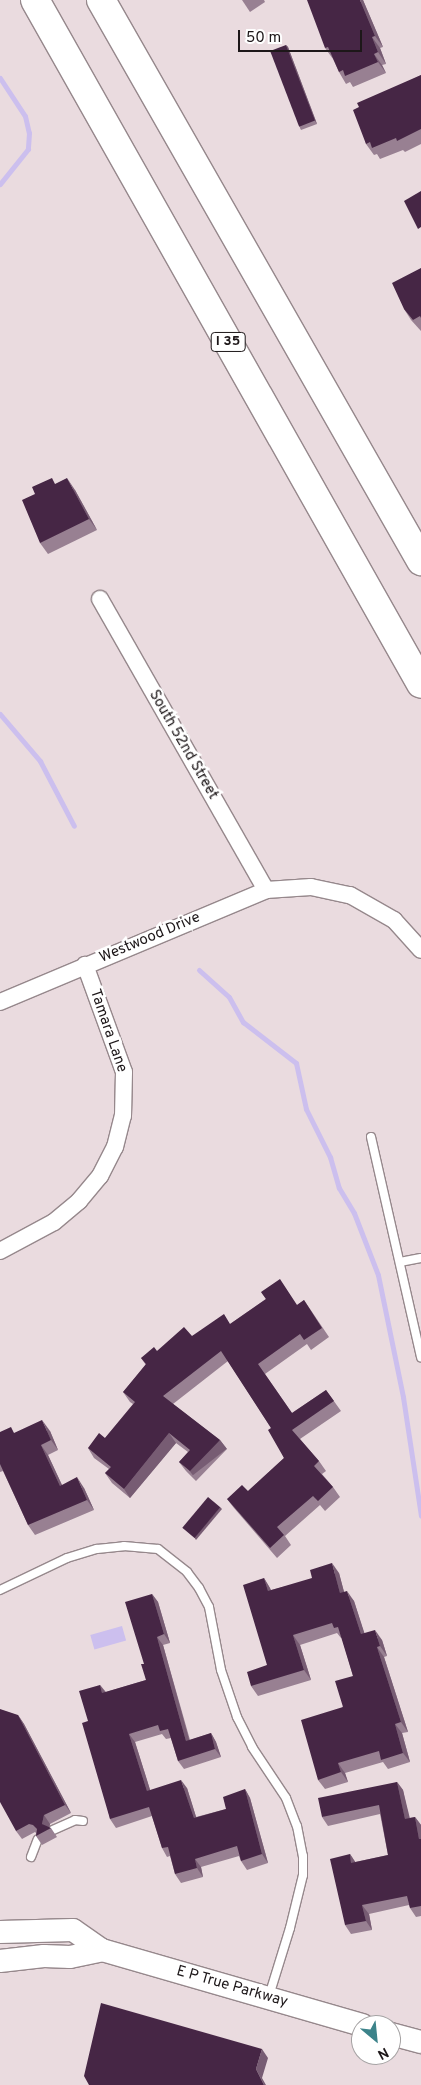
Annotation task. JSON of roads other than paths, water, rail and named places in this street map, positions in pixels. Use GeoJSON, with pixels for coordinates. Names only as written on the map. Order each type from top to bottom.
{"type":"FeatureCollection","features":[{"type":"Feature","properties":{"kind":"highway","name":"I 35"},"geometry":{"type":"LineString","coordinates":[[34,0],[421,684]]}},
{"type":"Feature","properties":{"kind":"highway"},"geometry":{"type":"LineString","coordinates":[[101,0],[421,561]]}},
{"type":"Feature","properties":{"kind":"main road","name":"E P True Parkway"},"geometry":{"type":"LineString","coordinates":[[0,1932],[73,1930],[102,1950],[351,2022]]}},
{"type":"Feature","properties":{"kind":"main road","name":"E P True Parkway"},"geometry":{"type":"LineString","coordinates":[[0,1961],[44,1956],[70,1957],[102,1950]]}},
{"type":"Feature","properties":{"kind":"main road"},"geometry":{"type":"LineString","coordinates":[[401,2037],[421,2042]]}},
{"type":"Feature","properties":{"kind":"street","name":"South 52nd Street"},"geometry":{"type":"LineString","coordinates":[[100,600],[266,890]]}},
{"type":"Feature","properties":{"kind":"street","name":"Westwood Drive"},"geometry":{"type":"LineString","coordinates":[[0,1002],[266,890],[304,887],[350,895],[374,907],[411,936],[421,950]]}},
{"type":"Feature","properties":{"kind":"street","name":"Tamara Lane"},"geometry":{"type":"LineString","coordinates":[[0,1251],[54,1222],[79,1201],[100,1176],[114,1147],[123,1116],[124,1072],[85,965]]}},
{"type":"Feature","properties":{"kind":"lane"},"geometry":{"type":"LineString","coordinates":[[371,1137],[421,1358]]}},
{"type":"Feature","properties":{"kind":"lane"},"geometry":{"type":"LineString","coordinates":[[400,1262],[421,1258]]}},
{"type":"Feature","properties":{"kind":"lane"},"geometry":{"type":"LineString","coordinates":[[0,1590],[67,1558],[98,1549],[124,1546],[158,1550],[187,1572],[199,1588],[209,1607],[221,1670],[237,1717],[252,1747],[286,1798],[297,1826],[303,1856],[303,1875],[290,1928],[269,1998]]}},
{"type":"Feature","properties":{"kind":"lane"},"geometry":{"type":"LineString","coordinates":[[54,1830],[75,1820],[83,1821]]}},
{"type":"Feature","properties":{"kind":"lane"},"geometry":{"type":"LineString","coordinates":[[31,1857],[38,1838]]}},
{"type":"Feature","properties":{"kind":"waterway"},"geometry":{"type":"LineString","coordinates":[[0,78],[25,116],[29,133],[28,149],[0,184]]}},
{"type":"Feature","properties":{"kind":"waterway"},"geometry":{"type":"LineString","coordinates":[[0,714],[40,761],[74,826]]}},
{"type":"Feature","properties":{"kind":"waterway"},"geometry":{"type":"LineString","coordinates":[[199,970],[229,997],[243,1022],[296,1063],[306,1109],[330,1157],[339,1188],[354,1213],[378,1275],[403,1397],[421,1516]]}}]}
